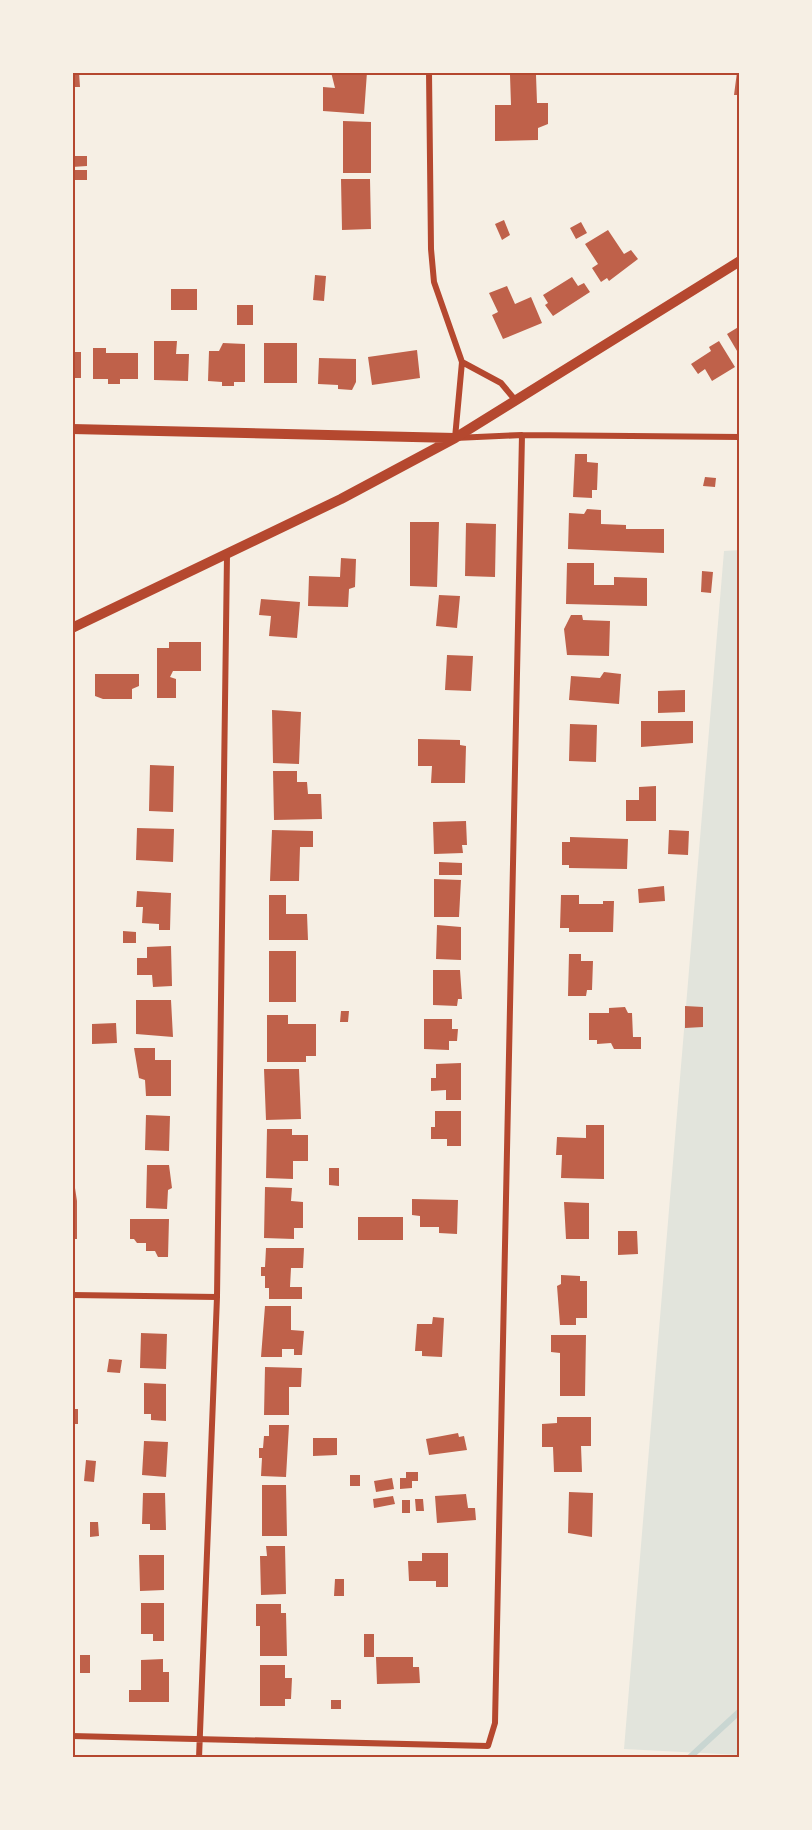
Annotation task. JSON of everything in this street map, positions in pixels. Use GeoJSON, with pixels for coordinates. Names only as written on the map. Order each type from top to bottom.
{"type":"FeatureCollection","features":[{"type":"Feature","properties":{"kind":"street"},"geometry":{"type":"LineString","coordinates":[[429,72],[430,249],[434,282],[462,362],[455,438]]}},
{"type":"Feature","properties":{"kind":"street"},"geometry":{"type":"LineString","coordinates":[[72,628],[341,499],[455,438],[740,261]]}},
{"type":"Feature","properties":{"kind":"street"},"geometry":{"type":"LineString","coordinates":[[462,362],[501,383],[516,401]]}},
{"type":"Feature","properties":{"kind":"street"},"geometry":{"type":"LineString","coordinates":[[72,429],[455,438],[522,435],[740,437]]}},
{"type":"Feature","properties":{"kind":"street"},"geometry":{"type":"LineString","coordinates":[[72,1736],[488,1746],[493,1733],[496,1700],[522,435]]}},
{"type":"Feature","properties":{"kind":"street"},"geometry":{"type":"LineString","coordinates":[[199,1758],[202,1739],[217,1297],[226,555]]}},
{"type":"Feature","properties":{"kind":"street"},"geometry":{"type":"LineString","coordinates":[[72,1294],[217,1297]]}},
{"type":"Feature","properties":{"kind":"shaded area"},"geometry":{"type":"Polygon","coordinates":[[[740,550],[740,1755],[624,1749],[724,551],[740,550]]]}},
{"type":"Feature","properties":{"kind":"building"},"geometry":{"type":"Polygon","coordinates":[[[72,72],[79,72],[80,87],[72,87],[72,72]]]}},
{"type":"Feature","properties":{"kind":"building"},"geometry":{"type":"Polygon","coordinates":[[[331,72],[367,72],[364,114],[323,111],[323,87],[335,88],[331,72]]]}},
{"type":"Feature","properties":{"kind":"building"},"geometry":{"type":"Polygon","coordinates":[[[737,72],[740,72],[740,95],[734,95],[737,72]]]}},
{"type":"Feature","properties":{"kind":"building"},"geometry":{"type":"Polygon","coordinates":[[[510,75],[536,75],[537,103],[548,103],[548,124],[538,128],[538,140],[495,141],[495,105],[511,105],[510,75]]]}},
{"type":"Feature","properties":{"kind":"building"},"geometry":{"type":"Polygon","coordinates":[[[343,121],[371,122],[371,173],[343,173],[343,121]]]}},
{"type":"Feature","properties":{"kind":"building"},"geometry":{"type":"Polygon","coordinates":[[[72,156],[87,156],[87,166],[72,167],[72,156]]]}},
{"type":"Feature","properties":{"kind":"building"},"geometry":{"type":"Polygon","coordinates":[[[72,170],[87,170],[87,180],[72,180],[72,170]]]}},
{"type":"Feature","properties":{"kind":"building"},"geometry":{"type":"Polygon","coordinates":[[[341,179],[370,179],[371,229],[342,230],[341,179]]]}},
{"type":"Feature","properties":{"kind":"building"},"geometry":{"type":"Polygon","coordinates":[[[504,220],[510,235],[502,240],[495,224],[504,220]]]}},
{"type":"Feature","properties":{"kind":"building"},"geometry":{"type":"Polygon","coordinates":[[[581,222],[587,233],[576,239],[570,228],[581,222]]]}},
{"type":"Feature","properties":{"kind":"building"},"geometry":{"type":"Polygon","coordinates":[[[608,230],[624,254],[631,250],[638,259],[609,281],[607,278],[601,282],[592,268],[598,264],[585,244],[608,230]]]}},
{"type":"Feature","properties":{"kind":"building"},"geometry":{"type":"Polygon","coordinates":[[[315,275],[326,276],[324,301],[313,300],[315,275]]]}},
{"type":"Feature","properties":{"kind":"building"},"geometry":{"type":"Polygon","coordinates":[[[572,277],[578,286],[584,283],[590,292],[553,316],[545,305],[548,303],[543,295],[572,277]]]}},
{"type":"Feature","properties":{"kind":"building"},"geometry":{"type":"Polygon","coordinates":[[[507,286],[515,304],[531,297],[542,323],[503,339],[492,315],[498,312],[489,293],[507,286]]]}},
{"type":"Feature","properties":{"kind":"building"},"geometry":{"type":"Polygon","coordinates":[[[171,289],[197,289],[197,310],[171,310],[171,289]]]}},
{"type":"Feature","properties":{"kind":"building"},"geometry":{"type":"Polygon","coordinates":[[[237,305],[253,305],[253,325],[237,325],[237,305]]]}},
{"type":"Feature","properties":{"kind":"building"},"geometry":{"type":"Polygon","coordinates":[[[740,326],[740,356],[727,334],[740,326]]]}},
{"type":"Feature","properties":{"kind":"building"},"geometry":{"type":"Polygon","coordinates":[[[154,341],[177,341],[176,354],[189,354],[188,381],[154,380],[154,341]]]}},
{"type":"Feature","properties":{"kind":"building"},"geometry":{"type":"Polygon","coordinates":[[[719,341],[735,367],[712,381],[705,369],[698,374],[691,364],[711,351],[709,347],[719,341]]]}},
{"type":"Feature","properties":{"kind":"building"},"geometry":{"type":"Polygon","coordinates":[[[223,343],[245,344],[245,382],[234,382],[234,386],[222,386],[222,382],[208,381],[209,351],[219,351],[223,343]]]}},
{"type":"Feature","properties":{"kind":"building"},"geometry":{"type":"Polygon","coordinates":[[[264,343],[297,343],[297,383],[264,383],[264,343]]]}},
{"type":"Feature","properties":{"kind":"building"},"geometry":{"type":"Polygon","coordinates":[[[93,348],[106,348],[106,353],[138,353],[138,379],[120,379],[120,384],[108,384],[108,379],[93,379],[93,348]]]}},
{"type":"Feature","properties":{"kind":"building"},"geometry":{"type":"Polygon","coordinates":[[[417,350],[420,378],[372,385],[368,357],[417,350]]]}},
{"type":"Feature","properties":{"kind":"building"},"geometry":{"type":"Polygon","coordinates":[[[72,352],[81,352],[81,378],[72,378],[72,352]]]}},
{"type":"Feature","properties":{"kind":"building"},"geometry":{"type":"Polygon","coordinates":[[[319,358],[356,359],[356,382],[352,390],[338,389],[338,385],[318,384],[319,358]]]}},
{"type":"Feature","properties":{"kind":"building"},"geometry":{"type":"Polygon","coordinates":[[[575,454],[587,454],[587,462],[598,463],[597,490],[592,490],[592,498],[573,497],[575,454]]]}},
{"type":"Feature","properties":{"kind":"building"},"geometry":{"type":"Polygon","coordinates":[[[705,477],[716,478],[715,487],[703,486],[705,477]]]}},
{"type":"Feature","properties":{"kind":"building"},"geometry":{"type":"Polygon","coordinates":[[[587,509],[601,510],[601,524],[626,525],[626,529],[664,529],[664,553],[568,549],[569,513],[584,514],[587,509]]]}},
{"type":"Feature","properties":{"kind":"building"},"geometry":{"type":"Polygon","coordinates":[[[410,522],[439,522],[437,587],[410,586],[410,522]]]}},
{"type":"Feature","properties":{"kind":"building"},"geometry":{"type":"Polygon","coordinates":[[[466,523],[496,524],[495,577],[465,576],[466,523]]]}},
{"type":"Feature","properties":{"kind":"building"},"geometry":{"type":"Polygon","coordinates":[[[341,558],[356,559],[355,587],[349,589],[348,607],[308,606],[309,576],[340,577],[341,558]]]}},
{"type":"Feature","properties":{"kind":"building"},"geometry":{"type":"Polygon","coordinates":[[[567,563],[594,563],[594,585],[614,585],[614,577],[647,578],[647,606],[566,604],[567,563]]]}},
{"type":"Feature","properties":{"kind":"building"},"geometry":{"type":"Polygon","coordinates":[[[737,564],[740,564],[740,595],[737,595],[737,564]]]}},
{"type":"Feature","properties":{"kind":"building"},"geometry":{"type":"Polygon","coordinates":[[[702,571],[713,572],[711,593],[701,592],[702,571]]]}},
{"type":"Feature","properties":{"kind":"building"},"geometry":{"type":"Polygon","coordinates":[[[439,595],[460,596],[457,628],[436,626],[439,595]]]}},
{"type":"Feature","properties":{"kind":"building"},"geometry":{"type":"Polygon","coordinates":[[[261,599],[300,602],[297,638],[269,636],[271,616],[259,615],[261,599]]]}},
{"type":"Feature","properties":{"kind":"building"},"geometry":{"type":"Polygon","coordinates":[[[571,615],[582,615],[583,620],[610,621],[609,656],[567,655],[564,629],[571,615]]]}},
{"type":"Feature","properties":{"kind":"building"},"geometry":{"type":"Polygon","coordinates":[[[169,642],[201,642],[201,671],[173,671],[170,677],[176,679],[176,698],[157,698],[157,648],[169,648],[169,642]]]}},
{"type":"Feature","properties":{"kind":"building"},"geometry":{"type":"Polygon","coordinates":[[[447,655],[473,656],[471,691],[445,690],[447,655]]]}},
{"type":"Feature","properties":{"kind":"building"},"geometry":{"type":"Polygon","coordinates":[[[604,672],[621,674],[619,704],[569,700],[571,676],[600,678],[604,672]]]}},
{"type":"Feature","properties":{"kind":"building"},"geometry":{"type":"Polygon","coordinates":[[[95,674],[139,674],[139,686],[132,689],[132,699],[103,699],[95,696],[95,674]]]}},
{"type":"Feature","properties":{"kind":"building"},"geometry":{"type":"Polygon","coordinates":[[[685,690],[685,712],[658,713],[658,691],[685,690]]]}},
{"type":"Feature","properties":{"kind":"building"},"geometry":{"type":"Polygon","coordinates":[[[272,710],[301,712],[299,764],[273,763],[272,710]]]}},
{"type":"Feature","properties":{"kind":"building"},"geometry":{"type":"Polygon","coordinates":[[[641,721],[693,721],[693,743],[641,747],[641,721]]]}},
{"type":"Feature","properties":{"kind":"building"},"geometry":{"type":"Polygon","coordinates":[[[570,724],[597,725],[596,762],[569,761],[570,724]]]}},
{"type":"Feature","properties":{"kind":"building"},"geometry":{"type":"Polygon","coordinates":[[[418,739],[460,740],[460,745],[466,746],[465,783],[431,783],[432,766],[418,766],[418,739]]]}},
{"type":"Feature","properties":{"kind":"building"},"geometry":{"type":"Polygon","coordinates":[[[150,765],[174,766],[173,812],[149,811],[150,765]]]}},
{"type":"Feature","properties":{"kind":"building"},"geometry":{"type":"Polygon","coordinates":[[[273,771],[297,771],[297,782],[307,782],[308,794],[321,794],[322,819],[274,820],[273,771]]]}},
{"type":"Feature","properties":{"kind":"building"},"geometry":{"type":"Polygon","coordinates":[[[656,786],[656,821],[626,821],[626,800],[639,800],[639,787],[656,786]]]}},
{"type":"Feature","properties":{"kind":"building"},"geometry":{"type":"Polygon","coordinates":[[[466,821],[467,845],[462,845],[463,853],[434,854],[433,822],[466,821]]]}},
{"type":"Feature","properties":{"kind":"building"},"geometry":{"type":"Polygon","coordinates":[[[137,828],[174,829],[173,862],[136,860],[137,828]]]}},
{"type":"Feature","properties":{"kind":"building"},"geometry":{"type":"Polygon","coordinates":[[[272,830],[313,831],[313,847],[300,847],[299,881],[270,881],[272,830]]]}},
{"type":"Feature","properties":{"kind":"building"},"geometry":{"type":"Polygon","coordinates":[[[669,830],[689,831],[688,855],[668,854],[669,830]]]}},
{"type":"Feature","properties":{"kind":"building"},"geometry":{"type":"Polygon","coordinates":[[[570,837],[628,839],[627,869],[569,868],[569,865],[562,865],[562,842],[570,842],[570,837]]]}},
{"type":"Feature","properties":{"kind":"building"},"geometry":{"type":"Polygon","coordinates":[[[439,862],[462,863],[462,875],[439,875],[439,862]]]}},
{"type":"Feature","properties":{"kind":"building"},"geometry":{"type":"Polygon","coordinates":[[[434,879],[461,880],[459,917],[434,917],[434,879]]]}},
{"type":"Feature","properties":{"kind":"building"},"geometry":{"type":"Polygon","coordinates":[[[664,886],[665,901],[639,903],[638,889],[664,886]]]}},
{"type":"Feature","properties":{"kind":"building"},"geometry":{"type":"Polygon","coordinates":[[[137,891],[171,893],[170,930],[159,930],[159,924],[142,923],[143,907],[136,907],[137,891]]]}},
{"type":"Feature","properties":{"kind":"building"},"geometry":{"type":"Polygon","coordinates":[[[269,895],[286,895],[286,914],[307,914],[308,940],[269,940],[269,895]]]}},
{"type":"Feature","properties":{"kind":"building"},"geometry":{"type":"Polygon","coordinates":[[[561,895],[579,895],[579,904],[603,904],[603,901],[614,901],[613,932],[569,932],[569,928],[560,928],[561,895]]]}},
{"type":"Feature","properties":{"kind":"building"},"geometry":{"type":"Polygon","coordinates":[[[437,925],[461,927],[461,960],[436,959],[437,925]]]}},
{"type":"Feature","properties":{"kind":"building"},"geometry":{"type":"Polygon","coordinates":[[[123,931],[136,932],[136,943],[123,943],[123,931]]]}},
{"type":"Feature","properties":{"kind":"building"},"geometry":{"type":"Polygon","coordinates":[[[171,946],[172,986],[153,987],[152,975],[137,975],[137,958],[147,958],[147,947],[171,946]]]}},
{"type":"Feature","properties":{"kind":"building"},"geometry":{"type":"Polygon","coordinates":[[[269,951],[296,951],[296,1002],[269,1002],[269,951]]]}},
{"type":"Feature","properties":{"kind":"building"},"geometry":{"type":"Polygon","coordinates":[[[569,954],[581,954],[581,961],[593,961],[592,990],[587,990],[586,996],[568,996],[569,954]]]}},
{"type":"Feature","properties":{"kind":"building"},"geometry":{"type":"Polygon","coordinates":[[[433,970],[460,970],[462,999],[458,999],[457,1006],[433,1005],[433,970]]]}},
{"type":"Feature","properties":{"kind":"building"},"geometry":{"type":"Polygon","coordinates":[[[136,1000],[171,1000],[173,1037],[136,1034],[136,1000]]]}},
{"type":"Feature","properties":{"kind":"building"},"geometry":{"type":"Polygon","coordinates":[[[685,1006],[703,1007],[703,1027],[685,1028],[685,1006]]]}},
{"type":"Feature","properties":{"kind":"building"},"geometry":{"type":"Polygon","coordinates":[[[625,1007],[628,1013],[632,1013],[633,1037],[641,1037],[641,1049],[614,1049],[611,1043],[597,1044],[597,1040],[589,1040],[589,1013],[609,1013],[609,1008],[625,1007]]]}},
{"type":"Feature","properties":{"kind":"building"},"geometry":{"type":"Polygon","coordinates":[[[341,1011],[349,1011],[348,1022],[340,1022],[341,1011]]]}},
{"type":"Feature","properties":{"kind":"building"},"geometry":{"type":"Polygon","coordinates":[[[267,1015],[288,1015],[288,1024],[316,1024],[316,1056],[306,1056],[306,1062],[267,1062],[267,1015]]]}},
{"type":"Feature","properties":{"kind":"building"},"geometry":{"type":"Polygon","coordinates":[[[424,1019],[452,1019],[452,1029],[458,1029],[457,1041],[449,1041],[449,1050],[424,1049],[424,1019]]]}},
{"type":"Feature","properties":{"kind":"building"},"geometry":{"type":"Polygon","coordinates":[[[116,1023],[117,1043],[92,1044],[92,1024],[116,1023]]]}},
{"type":"Feature","properties":{"kind":"building"},"geometry":{"type":"Polygon","coordinates":[[[134,1048],[155,1048],[155,1060],[171,1060],[171,1096],[146,1096],[145,1080],[139,1078],[134,1048]]]}},
{"type":"Feature","properties":{"kind":"building"},"geometry":{"type":"Polygon","coordinates":[[[461,1063],[461,1100],[446,1100],[446,1090],[431,1091],[431,1078],[436,1078],[436,1064],[461,1063]]]}},
{"type":"Feature","properties":{"kind":"building"},"geometry":{"type":"Polygon","coordinates":[[[264,1069],[299,1069],[301,1119],[266,1120],[264,1069]]]}},
{"type":"Feature","properties":{"kind":"building"},"geometry":{"type":"Polygon","coordinates":[[[435,1111],[461,1111],[461,1146],[447,1146],[447,1139],[431,1139],[431,1127],[435,1127],[435,1111]]]}},
{"type":"Feature","properties":{"kind":"building"},"geometry":{"type":"Polygon","coordinates":[[[146,1115],[170,1116],[169,1151],[145,1150],[146,1115]]]}},
{"type":"Feature","properties":{"kind":"building"},"geometry":{"type":"Polygon","coordinates":[[[586,1125],[604,1125],[604,1179],[561,1178],[562,1155],[556,1155],[557,1137],[586,1138],[586,1125]]]}},
{"type":"Feature","properties":{"kind":"building"},"geometry":{"type":"Polygon","coordinates":[[[267,1129],[292,1129],[292,1135],[308,1135],[308,1161],[293,1161],[293,1179],[266,1178],[267,1129]]]}},
{"type":"Feature","properties":{"kind":"building"},"geometry":{"type":"Polygon","coordinates":[[[147,1165],[169,1165],[172,1188],[168,1190],[167,1209],[146,1208],[147,1165]]]}},
{"type":"Feature","properties":{"kind":"building"},"geometry":{"type":"Polygon","coordinates":[[[329,1168],[339,1168],[339,1186],[329,1185],[329,1168]]]}},
{"type":"Feature","properties":{"kind":"building"},"geometry":{"type":"Polygon","coordinates":[[[265,1187],[292,1188],[291,1201],[303,1202],[303,1228],[294,1228],[294,1239],[264,1238],[265,1187]]]}},
{"type":"Feature","properties":{"kind":"building"},"geometry":{"type":"Polygon","coordinates":[[[72,1188],[75,1188],[77,1201],[77,1239],[72,1239],[72,1188]]]}},
{"type":"Feature","properties":{"kind":"building"},"geometry":{"type":"Polygon","coordinates":[[[412,1199],[458,1200],[457,1234],[439,1233],[439,1227],[420,1227],[420,1216],[412,1215],[412,1199]]]}},
{"type":"Feature","properties":{"kind":"building"},"geometry":{"type":"Polygon","coordinates":[[[564,1202],[589,1203],[589,1239],[566,1239],[564,1202]]]}},
{"type":"Feature","properties":{"kind":"building"},"geometry":{"type":"Polygon","coordinates":[[[358,1217],[403,1217],[403,1240],[358,1240],[358,1217]]]}},
{"type":"Feature","properties":{"kind":"building"},"geometry":{"type":"Polygon","coordinates":[[[130,1219],[169,1219],[168,1257],[158,1257],[155,1251],[146,1251],[146,1243],[137,1243],[134,1239],[130,1239],[130,1219]]]}},
{"type":"Feature","properties":{"kind":"building"},"geometry":{"type":"Polygon","coordinates":[[[618,1231],[637,1231],[638,1254],[618,1255],[618,1231]]]}},
{"type":"Feature","properties":{"kind":"building"},"geometry":{"type":"Polygon","coordinates":[[[266,1248],[304,1248],[303,1268],[291,1268],[290,1287],[302,1287],[302,1299],[269,1299],[269,1288],[265,1288],[265,1276],[261,1276],[261,1267],[265,1267],[266,1248]]]}},
{"type":"Feature","properties":{"kind":"building"},"geometry":{"type":"Polygon","coordinates":[[[561,1275],[580,1276],[580,1281],[587,1281],[587,1318],[576,1318],[576,1325],[560,1325],[557,1286],[561,1284],[561,1275]]]}},
{"type":"Feature","properties":{"kind":"building"},"geometry":{"type":"Polygon","coordinates":[[[265,1306],[291,1306],[291,1330],[304,1331],[302,1355],[294,1355],[294,1349],[282,1349],[282,1357],[261,1357],[265,1306]]]}},
{"type":"Feature","properties":{"kind":"building"},"geometry":{"type":"Polygon","coordinates":[[[433,1317],[444,1318],[442,1357],[422,1356],[422,1351],[415,1351],[417,1324],[432,1324],[433,1317]]]}},
{"type":"Feature","properties":{"kind":"building"},"geometry":{"type":"Polygon","coordinates":[[[141,1333],[167,1334],[166,1369],[140,1368],[141,1333]]]}},
{"type":"Feature","properties":{"kind":"building"},"geometry":{"type":"Polygon","coordinates":[[[551,1335],[586,1335],[585,1396],[560,1396],[560,1353],[551,1352],[551,1335]]]}},
{"type":"Feature","properties":{"kind":"building"},"geometry":{"type":"Polygon","coordinates":[[[109,1359],[122,1360],[120,1373],[107,1372],[109,1359]]]}},
{"type":"Feature","properties":{"kind":"building"},"geometry":{"type":"Polygon","coordinates":[[[265,1367],[302,1368],[301,1387],[289,1387],[289,1415],[264,1415],[265,1367]]]}},
{"type":"Feature","properties":{"kind":"building"},"geometry":{"type":"Polygon","coordinates":[[[144,1383],[166,1384],[166,1421],[151,1420],[151,1414],[144,1414],[144,1383]]]}},
{"type":"Feature","properties":{"kind":"building"},"geometry":{"type":"Polygon","coordinates":[[[72,1409],[78,1409],[78,1424],[72,1424],[72,1409]]]}},
{"type":"Feature","properties":{"kind":"building"},"geometry":{"type":"Polygon","coordinates":[[[557,1417],[591,1417],[591,1446],[581,1446],[582,1472],[554,1472],[553,1447],[542,1447],[542,1424],[557,1423],[557,1417]]]}},
{"type":"Feature","properties":{"kind":"building"},"geometry":{"type":"Polygon","coordinates":[[[269,1425],[289,1425],[286,1477],[261,1476],[262,1458],[259,1458],[259,1448],[263,1448],[264,1436],[269,1436],[269,1425]]]}},
{"type":"Feature","properties":{"kind":"building"},"geometry":{"type":"Polygon","coordinates":[[[458,1433],[459,1437],[464,1436],[467,1450],[429,1455],[426,1439],[458,1433]]]}},
{"type":"Feature","properties":{"kind":"building"},"geometry":{"type":"Polygon","coordinates":[[[313,1438],[337,1438],[337,1455],[313,1456],[313,1438]]]}},
{"type":"Feature","properties":{"kind":"building"},"geometry":{"type":"Polygon","coordinates":[[[144,1441],[168,1442],[166,1477],[142,1475],[144,1441]]]}},
{"type":"Feature","properties":{"kind":"building"},"geometry":{"type":"Polygon","coordinates":[[[86,1460],[96,1461],[94,1482],[84,1481],[86,1460]]]}},
{"type":"Feature","properties":{"kind":"building"},"geometry":{"type":"Polygon","coordinates":[[[406,1472],[418,1472],[418,1481],[412,1481],[412,1488],[400,1489],[400,1478],[406,1478],[406,1472]]]}},
{"type":"Feature","properties":{"kind":"building"},"geometry":{"type":"Polygon","coordinates":[[[350,1475],[360,1475],[360,1486],[350,1486],[350,1475]]]}},
{"type":"Feature","properties":{"kind":"building"},"geometry":{"type":"Polygon","coordinates":[[[392,1478],[394,1489],[376,1492],[374,1481],[392,1478]]]}},
{"type":"Feature","properties":{"kind":"building"},"geometry":{"type":"Polygon","coordinates":[[[262,1485],[286,1485],[287,1536],[262,1536],[262,1485]]]}},
{"type":"Feature","properties":{"kind":"building"},"geometry":{"type":"Polygon","coordinates":[[[569,1492],[593,1493],[592,1537],[568,1533],[569,1492]]]}},
{"type":"Feature","properties":{"kind":"building"},"geometry":{"type":"Polygon","coordinates":[[[143,1493],[165,1493],[166,1530],[150,1530],[150,1524],[142,1524],[143,1493]]]}},
{"type":"Feature","properties":{"kind":"building"},"geometry":{"type":"Polygon","coordinates":[[[466,1494],[468,1508],[475,1508],[476,1520],[437,1523],[435,1496],[466,1494]]]}},
{"type":"Feature","properties":{"kind":"building"},"geometry":{"type":"Polygon","coordinates":[[[393,1496],[395,1504],[374,1508],[373,1499],[393,1496]]]}},
{"type":"Feature","properties":{"kind":"building"},"geometry":{"type":"Polygon","coordinates":[[[415,1499],[423,1499],[424,1511],[416,1511],[415,1499]]]}},
{"type":"Feature","properties":{"kind":"building"},"geometry":{"type":"Polygon","coordinates":[[[402,1500],[410,1500],[410,1513],[402,1513],[402,1500]]]}},
{"type":"Feature","properties":{"kind":"building"},"geometry":{"type":"Polygon","coordinates":[[[90,1522],[98,1522],[99,1536],[90,1537],[90,1522]]]}},
{"type":"Feature","properties":{"kind":"building"},"geometry":{"type":"Polygon","coordinates":[[[266,1546],[285,1546],[286,1594],[261,1595],[260,1556],[267,1556],[266,1546]]]}},
{"type":"Feature","properties":{"kind":"building"},"geometry":{"type":"Polygon","coordinates":[[[422,1553],[448,1553],[448,1587],[436,1587],[436,1581],[409,1581],[408,1561],[422,1561],[422,1553]]]}},
{"type":"Feature","properties":{"kind":"building"},"geometry":{"type":"Polygon","coordinates":[[[139,1555],[164,1555],[164,1590],[140,1591],[139,1555]]]}},
{"type":"Feature","properties":{"kind":"building"},"geometry":{"type":"Polygon","coordinates":[[[335,1579],[344,1579],[344,1596],[334,1596],[335,1579]]]}},
{"type":"Feature","properties":{"kind":"building"},"geometry":{"type":"Polygon","coordinates":[[[141,1603],[164,1603],[164,1641],[153,1641],[153,1634],[141,1634],[141,1603]]]}},
{"type":"Feature","properties":{"kind":"building"},"geometry":{"type":"Polygon","coordinates":[[[256,1604],[281,1604],[281,1613],[286,1613],[287,1656],[260,1656],[260,1626],[256,1626],[256,1604]]]}},
{"type":"Feature","properties":{"kind":"building"},"geometry":{"type":"Polygon","coordinates":[[[364,1634],[374,1634],[374,1657],[364,1657],[364,1634]]]}},
{"type":"Feature","properties":{"kind":"building"},"geometry":{"type":"Polygon","coordinates":[[[80,1655],[90,1655],[90,1673],[80,1673],[80,1655]]]}},
{"type":"Feature","properties":{"kind":"building"},"geometry":{"type":"Polygon","coordinates":[[[376,1657],[413,1657],[413,1667],[419,1667],[420,1683],[377,1684],[376,1657]]]}},
{"type":"Feature","properties":{"kind":"building"},"geometry":{"type":"Polygon","coordinates":[[[163,1659],[163,1672],[169,1672],[169,1702],[129,1702],[129,1690],[141,1690],[141,1660],[163,1659]]]}},
{"type":"Feature","properties":{"kind":"building"},"geometry":{"type":"Polygon","coordinates":[[[260,1665],[285,1665],[285,1678],[292,1678],[291,1699],[285,1699],[285,1706],[260,1706],[260,1665]]]}},
{"type":"Feature","properties":{"kind":"building"},"geometry":{"type":"Polygon","coordinates":[[[331,1700],[341,1700],[341,1709],[331,1709],[331,1700]]]}},
{"type":"Feature","properties":{"kind":"waterway"},"geometry":{"type":"LineString","coordinates":[[689,1758],[740,1711]]}}]}
